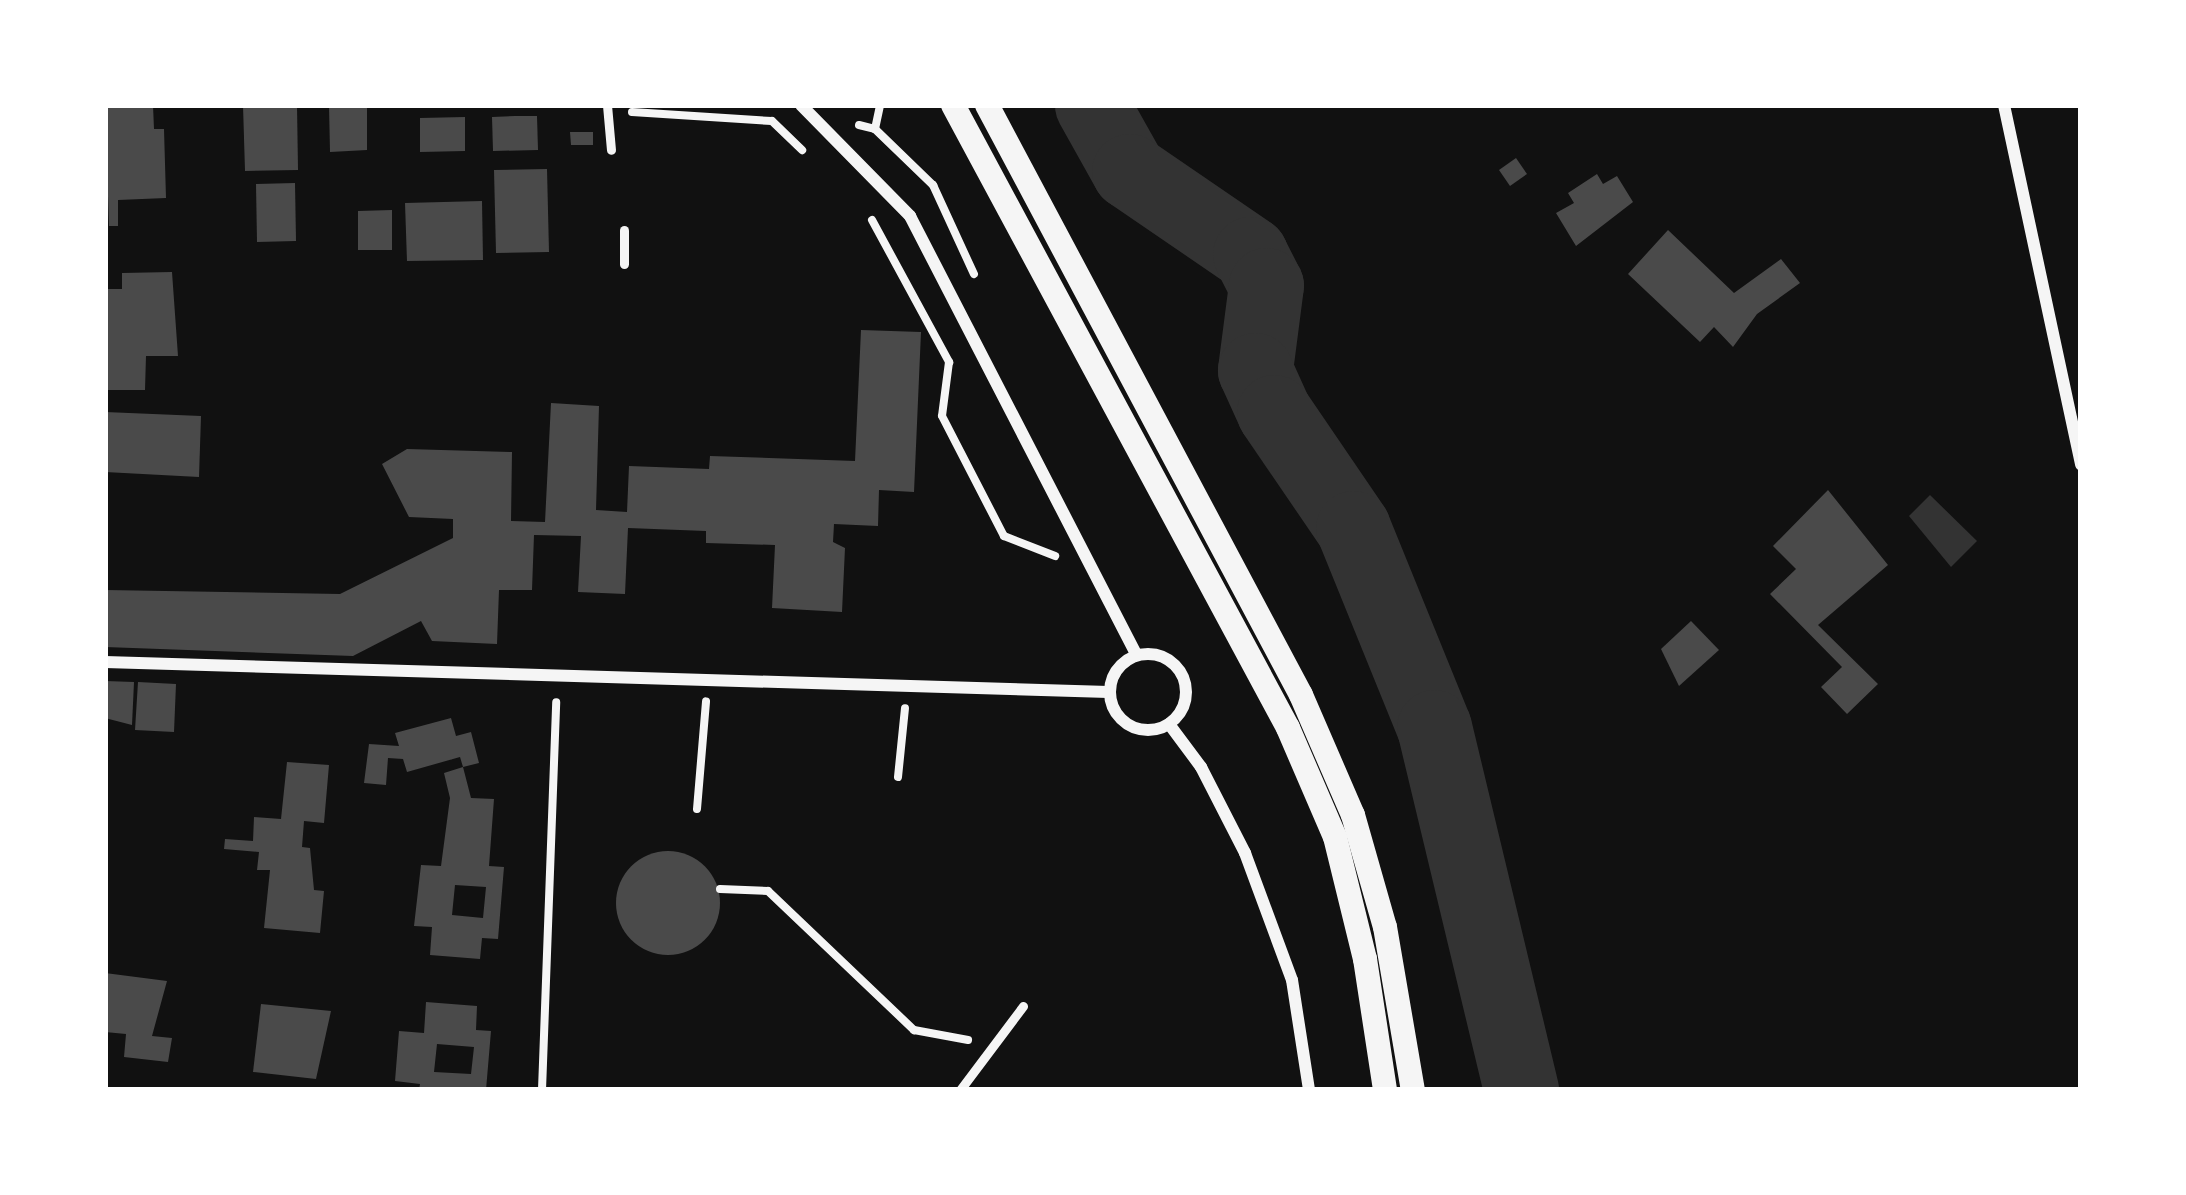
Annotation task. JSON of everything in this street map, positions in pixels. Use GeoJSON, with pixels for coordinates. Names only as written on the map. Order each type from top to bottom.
{"type":"FeatureCollection","features":[{"type":"Feature","properties":{"kind":"main road"},"geometry":{"type":"LineString","coordinates":[[952,105],[1288,728],[1335,838],[1366,959],[1385,1090]]}},
{"type":"Feature","properties":{"kind":"main road"},"geometry":{"type":"LineString","coordinates":[[987,105],[1301,695],[1353,814],[1385,927],[1413,1090]]}},
{"type":"Feature","properties":{"kind":"street"},"geometry":{"type":"LineString","coordinates":[[801,105],[910,216],[1137,655]]}},
{"type":"Feature","properties":{"kind":"street"},"geometry":{"type":"LineString","coordinates":[[2004,105],[2081,465]]}},
{"type":"Feature","properties":{"kind":"street"},"geometry":{"type":"LineString","coordinates":[[1137,655],[1171,662],[1183,676],[1181,711],[1168,724],[1141,730],[1125,722],[1109,692],[1122,663],[1137,655]]}},
{"type":"Feature","properties":{"kind":"street"},"geometry":{"type":"LineString","coordinates":[[105,662],[558,671],[1109,692]]}},
{"type":"Feature","properties":{"kind":"street"},"geometry":{"type":"LineString","coordinates":[[1168,724],[1202,767],[1245,853],[1292,980],[1310,1090]]}},
{"type":"Feature","properties":{"kind":"lane"},"geometry":{"type":"LineString","coordinates":[[608,108],[611,150]]}},
{"type":"Feature","properties":{"kind":"lane"},"geometry":{"type":"LineString","coordinates":[[624,230],[624,264]]}},
{"type":"Feature","properties":{"kind":"lane"},"geometry":{"type":"LineString","coordinates":[[961,1090],[1023,1006]]}},
{"type":"Feature","properties":{"kind":"path"},"geometry":{"type":"LineString","coordinates":[[874,129],[880,105]]}},
{"type":"Feature","properties":{"kind":"path"},"geometry":{"type":"LineString","coordinates":[[608,108],[772,121],[806,154]]}},
{"type":"Feature","properties":{"kind":"path"},"geometry":{"type":"LineString","coordinates":[[857,205],[874,222],[949,362],[943,416],[1004,536],[1060,558]]}},
{"type":"Feature","properties":{"kind":"path"},"geometry":{"type":"LineString","coordinates":[[542,1090],[558,671]]}},
{"type":"Feature","properties":{"kind":"path"},"geometry":{"type":"LineString","coordinates":[[698,809],[709,676]]}},
{"type":"Feature","properties":{"kind":"path"},"geometry":{"type":"LineString","coordinates":[[898,777],[908,682]]}},
{"type":"Feature","properties":{"kind":"path"},"geometry":{"type":"LineString","coordinates":[[720,889],[768,891],[914,1030],[994,1045]]}},
{"type":"Feature","properties":{"kind":"shaded area"},"geometry":{"type":"Polygon","coordinates":[[[1930,495],[1977,541],[1951,567],[1909,516],[1930,495]]]}},
{"type":"Feature","properties":{"kind":"building"},"geometry":{"type":"Polygon","coordinates":[[[105,105],[153,105],[154,129],[164,129],[166,198],[118,200],[118,226],[109,226],[105,105]]]}},
{"type":"Feature","properties":{"kind":"building"},"geometry":{"type":"Polygon","coordinates":[[[243,105],[297,105],[298,170],[245,171],[243,105]]]}},
{"type":"Feature","properties":{"kind":"building"},"geometry":{"type":"Polygon","coordinates":[[[329,105],[367,105],[367,150],[330,152],[329,105]]]}},
{"type":"Feature","properties":{"kind":"building"},"geometry":{"type":"Polygon","coordinates":[[[537,116],[538,150],[493,151],[492,117],[537,116]]]}},
{"type":"Feature","properties":{"kind":"building"},"geometry":{"type":"Polygon","coordinates":[[[465,117],[465,151],[420,152],[420,118],[465,117]]]}},
{"type":"Feature","properties":{"kind":"building"},"geometry":{"type":"Polygon","coordinates":[[[570,132],[593,132],[593,145],[571,145],[570,132]]]}},
{"type":"Feature","properties":{"kind":"building"},"geometry":{"type":"Polygon","coordinates":[[[1516,158],[1527,174],[1510,186],[1499,170],[1516,158]]]}},
{"type":"Feature","properties":{"kind":"building"},"geometry":{"type":"Polygon","coordinates":[[[547,169],[549,252],[496,253],[494,170],[547,169]]]}},
{"type":"Feature","properties":{"kind":"building"},"geometry":{"type":"Polygon","coordinates":[[[1597,174],[1603,184],[1617,176],[1633,202],[1576,246],[1556,213],[1574,203],[1568,193],[1597,174]]]}},
{"type":"Feature","properties":{"kind":"building"},"geometry":{"type":"Polygon","coordinates":[[[295,183],[296,241],[257,242],[256,184],[295,183]]]}},
{"type":"Feature","properties":{"kind":"building"},"geometry":{"type":"Polygon","coordinates":[[[482,201],[483,260],[407,261],[405,203],[482,201]]]}},
{"type":"Feature","properties":{"kind":"building"},"geometry":{"type":"Polygon","coordinates":[[[392,210],[392,250],[358,250],[358,211],[392,210]]]}},
{"type":"Feature","properties":{"kind":"building"},"geometry":{"type":"Polygon","coordinates":[[[1668,230],[1734,293],[1781,259],[1800,283],[1757,314],[1733,347],[1714,327],[1700,342],[1628,274],[1668,230]]]}},
{"type":"Feature","properties":{"kind":"building"},"geometry":{"type":"Polygon","coordinates":[[[172,272],[178,356],[146,356],[145,390],[105,390],[105,289],[122,289],[122,273],[172,272]]]}},
{"type":"Feature","properties":{"kind":"building"},"geometry":{"type":"Polygon","coordinates":[[[861,330],[921,332],[914,492],[879,490],[878,526],[834,524],[833,542],[845,548],[842,612],[772,608],[775,545],[706,543],[706,531],[628,528],[625,594],[578,592],[581,536],[534,535],[532,590],[499,590],[497,644],[432,641],[421,621],[353,656],[105,647],[105,590],[340,594],[453,538],[453,519],[409,517],[382,464],[407,449],[512,452],[511,521],[545,522],[551,403],[599,406],[596,510],[627,512],[629,466],[709,469],[710,456],[855,461],[861,330]]]}},
{"type":"Feature","properties":{"kind":"building"},"geometry":{"type":"Polygon","coordinates":[[[105,412],[201,416],[199,477],[105,472],[105,412]]]}},
{"type":"Feature","properties":{"kind":"building"},"geometry":{"type":"Polygon","coordinates":[[[1828,490],[1888,565],[1818,625],[1878,684],[1847,714],[1821,687],[1842,667],[1770,594],[1796,569],[1773,546],[1828,490]]]}},
{"type":"Feature","properties":{"kind":"building"},"geometry":{"type":"Polygon","coordinates":[[[1691,621],[1719,650],[1679,686],[1661,649],[1691,621]]]}},
{"type":"Feature","properties":{"kind":"building"},"geometry":{"type":"Polygon","coordinates":[[[105,681],[134,682],[132,725],[105,718],[105,681]]]}},
{"type":"Feature","properties":{"kind":"building"},"geometry":{"type":"Polygon","coordinates":[[[138,682],[176,684],[174,732],[135,730],[138,682]]]}},
{"type":"Feature","properties":{"kind":"building"},"geometry":{"type":"Polygon","coordinates":[[[451,718],[456,736],[471,732],[479,763],[463,767],[460,757],[407,772],[403,759],[388,758],[386,785],[364,783],[369,744],[399,746],[395,733],[451,718]]]}},
{"type":"Feature","properties":{"kind":"building"},"geometry":{"type":"Polygon","coordinates":[[[287,762],[329,765],[324,823],[304,821],[302,847],[310,848],[314,890],[324,891],[320,933],[264,928],[270,870],[257,870],[259,852],[224,849],[225,839],[253,841],[254,817],[281,819],[287,762]]]}},
{"type":"Feature","properties":{"kind":"building"},"geometry":{"type":"Polygon","coordinates":[[[463,767],[471,798],[494,799],[489,866],[504,867],[498,939],[482,938],[480,959],[430,955],[432,927],[414,926],[421,865],[441,866],[450,798],[444,773],[463,767]],[[455,885],[452,915],[483,918],[486,887],[455,885]]]}},
{"type":"Feature","properties":{"kind":"building"},"geometry":{"type":"Polygon","coordinates":[[[668,851],[688,855],[705,866],[716,883],[720,903],[716,923],[705,940],[688,951],[668,955],[648,951],[631,940],[620,923],[616,903],[620,883],[631,866],[648,855],[668,851]]]}},
{"type":"Feature","properties":{"kind":"building"},"geometry":{"type":"Polygon","coordinates":[[[105,973],[167,981],[152,1036],[172,1038],[168,1062],[124,1057],[126,1034],[105,1032],[105,973]]]}},
{"type":"Feature","properties":{"kind":"building"},"geometry":{"type":"Polygon","coordinates":[[[426,1002],[477,1006],[476,1030],[491,1031],[486,1090],[419,1090],[420,1084],[395,1081],[399,1031],[424,1033],[426,1002]],[[437,1044],[434,1072],[471,1074],[474,1047],[437,1044]]]}},
{"type":"Feature","properties":{"kind":"building"},"geometry":{"type":"Polygon","coordinates":[[[261,1004],[331,1011],[316,1079],[253,1072],[261,1004]]]}},
{"type":"Feature","properties":{"kind":"waterway"},"geometry":{"type":"LineString","coordinates":[[1092,105],[1129,171],[1250,254],[1266,285],[1255,370],[1274,412],[1353,528],[1434,727],[1521,1090]]}}]}
